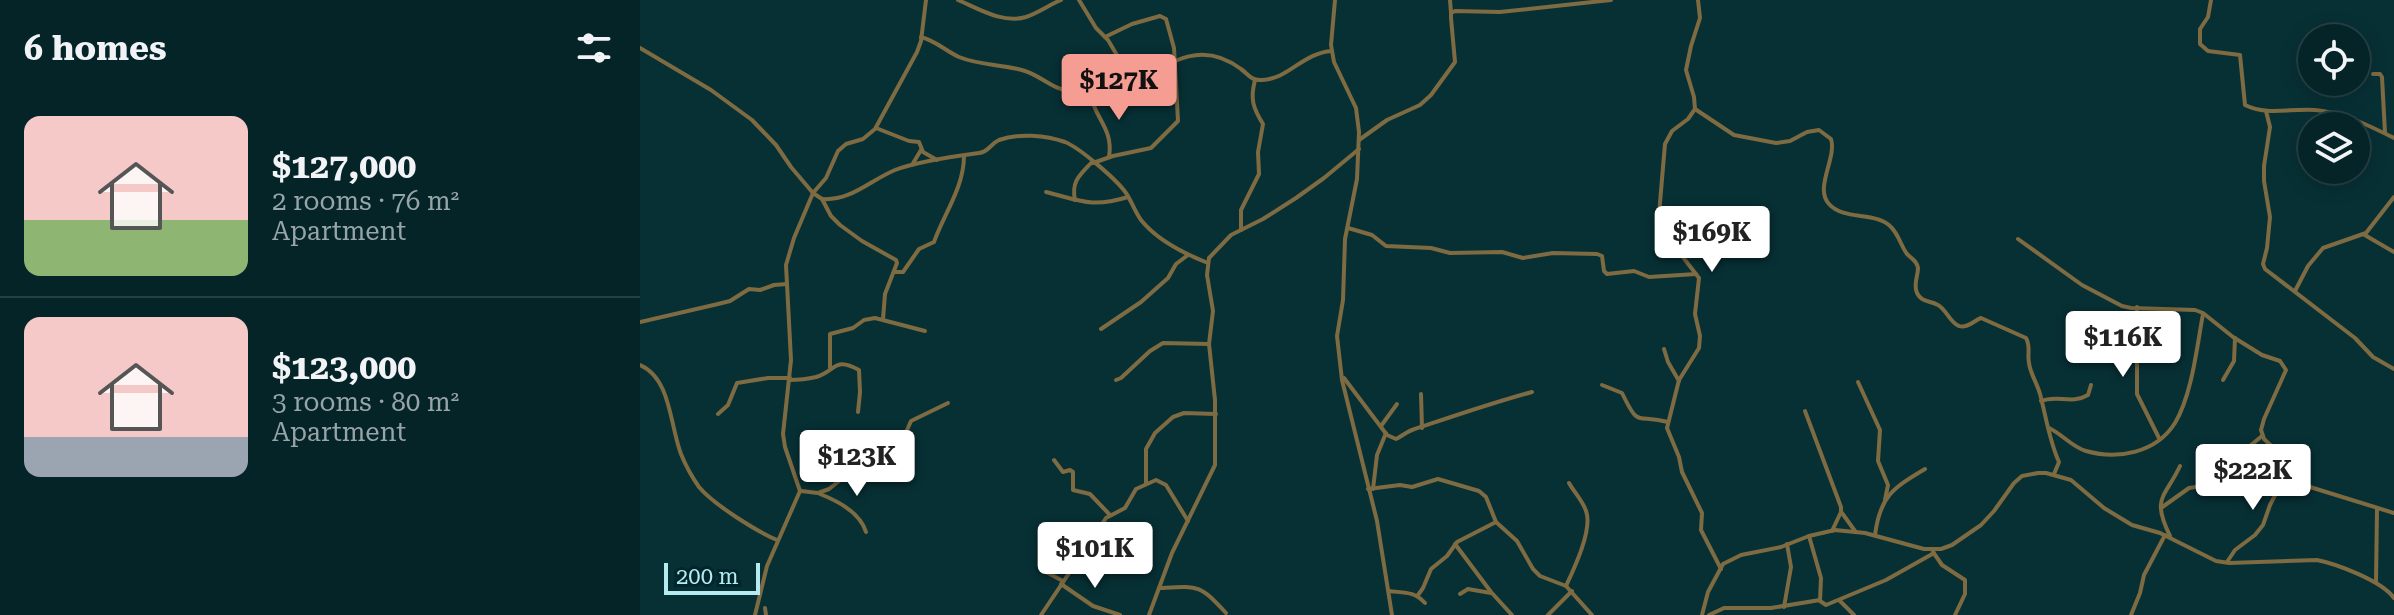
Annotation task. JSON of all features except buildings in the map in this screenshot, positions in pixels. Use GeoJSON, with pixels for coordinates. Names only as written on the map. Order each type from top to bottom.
{"type":"FeatureCollection","features":[{"type":"Feature","properties":{"kind":"street"},"geometry":{"type":"LineString","coordinates":[[755,615],[767,566],[800,491],[783,434],[789,379],[786,265],[813,193],[826,178],[841,148],[863,139],[876,128],[917,52],[926,0]]}},
{"type":"Feature","properties":{"kind":"street"},"geometry":{"type":"LineString","coordinates":[[958,0],[1010,19],[1026,16],[1061,0]]}},
{"type":"Feature","properties":{"kind":"street"},"geometry":{"type":"LineString","coordinates":[[1081,0],[1131,79]]}},
{"type":"Feature","properties":{"kind":"street"},"geometry":{"type":"LineString","coordinates":[[1335,0],[1332,51],[1339,75],[1356,108],[1359,140],[1357,179],[1343,258],[1337,336],[1342,376],[1381,542],[1392,615]]}},
{"type":"Feature","properties":{"kind":"street"},"geometry":{"type":"LineString","coordinates":[[1359,140],[1387,120],[1420,105],[1443,80],[1456,59],[1450,0]]}},
{"type":"Feature","properties":{"kind":"street"},"geometry":{"type":"LineString","coordinates":[[1451,13],[1458,10],[1500,12],[1611,0]]}},
{"type":"Feature","properties":{"kind":"street"},"geometry":{"type":"LineString","coordinates":[[1698,0],[1700,18],[1686,70],[1695,109],[1672,131],[1665,144],[1658,226],[1660,233],[1672,243],[1696,274],[1699,285],[1695,314],[1700,344],[1697,355],[1679,381],[1668,422],[1682,472],[1702,513],[1701,530],[1721,569]]}},
{"type":"Feature","properties":{"kind":"street"},"geometry":{"type":"LineString","coordinates":[[2211,0],[2208,17],[2200,29],[2200,44],[2208,51],[2240,55],[2244,103],[2266,111],[2325,111],[2394,138]]}},
{"type":"Feature","properties":{"kind":"street"},"geometry":{"type":"LineString","coordinates":[[1075,201],[1073,189],[1076,178],[1092,162],[1151,148],[1178,121],[1174,48],[1166,19],[1157,16],[1105,37]]}},
{"type":"Feature","properties":{"kind":"street"},"geometry":{"type":"LineString","coordinates":[[921,37],[959,57],[1026,71],[1065,91],[1090,91],[1131,79],[1165,87],[1176,94]]}},
{"type":"Feature","properties":{"kind":"street"},"geometry":{"type":"LineString","coordinates":[[640,48],[711,90],[752,120],[813,193],[822,199],[840,225],[896,260],[885,294],[883,319]]}},
{"type":"Feature","properties":{"kind":"street"},"geometry":{"type":"LineString","coordinates":[[1175,61],[1190,55],[1215,54],[1255,80],[1270,79],[1316,53],[1332,51]]}},
{"type":"Feature","properties":{"kind":"street"},"geometry":{"type":"LineString","coordinates":[[2373,74],[2382,76],[2385,133]]}},
{"type":"Feature","properties":{"kind":"street"},"geometry":{"type":"LineString","coordinates":[[1241,230],[1241,210],[1260,169],[1258,152],[1263,124],[1254,111],[1251,99],[1255,80]]}},
{"type":"Feature","properties":{"kind":"street"},"geometry":{"type":"LineString","coordinates":[[1090,91],[1092,105],[1110,138],[1109,157]]}},
{"type":"Feature","properties":{"kind":"street"},"geometry":{"type":"LineString","coordinates":[[1695,109],[1741,137],[1776,143],[1819,130],[1831,139],[1834,148],[1824,196],[1829,204],[1838,210],[1880,220],[1891,227],[1905,251],[1916,262],[1919,295],[1926,302],[1938,305],[1955,324],[1965,327],[1981,318],[2026,338],[2030,347],[2029,363],[2059,462],[2054,474]]}},
{"type":"Feature","properties":{"kind":"street"},"geometry":{"type":"LineString","coordinates":[[2266,111],[2270,127],[2264,181],[2270,217],[2267,248],[2262,261],[2265,269],[2355,338],[2373,357],[2393,367]]}},
{"type":"Feature","properties":{"kind":"street"},"geometry":{"type":"LineString","coordinates":[[876,128],[919,142],[926,155],[938,161]]}},
{"type":"Feature","properties":{"kind":"street"},"geometry":{"type":"LineString","coordinates":[[822,199],[852,195],[895,170],[912,165],[985,152],[996,141],[1021,136],[1054,139],[1068,143],[1112,177],[1148,227],[1188,255],[1208,263]]}},
{"type":"Feature","properties":{"kind":"street"},"geometry":{"type":"LineString","coordinates":[[912,165],[922,149]]}},
{"type":"Feature","properties":{"kind":"street"},"geometry":{"type":"LineString","coordinates":[[1149,615],[1172,553],[1215,465],[1216,414],[1209,344],[1213,311],[1208,263],[1212,253],[1231,235],[1263,219],[1304,192],[1359,149]]}},
{"type":"Feature","properties":{"kind":"street"},"geometry":{"type":"LineString","coordinates":[[894,272],[903,272],[919,249],[934,242],[957,192],[964,156]]}},
{"type":"Feature","properties":{"kind":"street"},"geometry":{"type":"LineString","coordinates":[[1046,192],[1086,204],[1109,203],[1128,197]]}},
{"type":"Feature","properties":{"kind":"street"},"geometry":{"type":"LineString","coordinates":[[2295,291],[2308,266],[2323,248],[2370,229],[2394,197]]}},
{"type":"Feature","properties":{"kind":"street"},"geometry":{"type":"LineString","coordinates":[[1348,228],[1372,235],[1386,246],[1431,248],[1450,253],[1502,252],[1523,258],[1553,253],[1597,254],[1602,256],[1607,274],[1634,271],[1649,277],[1696,274]]}},
{"type":"Feature","properties":{"kind":"street"},"geometry":{"type":"LineString","coordinates":[[2363,234],[2394,252]]}},
{"type":"Feature","properties":{"kind":"street"},"geometry":{"type":"LineString","coordinates":[[2018,239],[2104,298],[2122,306],[2187,309],[2203,313],[2235,338],[2262,355],[2280,361],[2286,368],[2264,419],[2262,435],[2227,475],[2215,484],[2189,488],[2161,508]]}},
{"type":"Feature","properties":{"kind":"street"},"geometry":{"type":"LineString","coordinates":[[1101,329],[1141,302],[1188,255]]}},
{"type":"Feature","properties":{"kind":"street"},"geometry":{"type":"LineString","coordinates":[[640,322],[730,301],[749,289],[760,290],[787,284]]}},
{"type":"Feature","properties":{"kind":"street"},"geometry":{"type":"LineString","coordinates":[[2137,307],[2137,394],[2159,438]]}},
{"type":"Feature","properties":{"kind":"street"},"geometry":{"type":"LineString","coordinates":[[2049,428],[2090,453],[2130,454],[2152,444],[2175,423],[2182,408],[2203,313]]}},
{"type":"Feature","properties":{"kind":"street"},"geometry":{"type":"LineString","coordinates":[[830,368],[830,334],[853,328],[864,320],[883,319],[925,331]]}},
{"type":"Feature","properties":{"kind":"street"},"geometry":{"type":"LineString","coordinates":[[2223,380],[2234,361],[2235,338]]}},
{"type":"Feature","properties":{"kind":"street"},"geometry":{"type":"LineString","coordinates":[[1116,380],[1163,343],[1209,344]]}},
{"type":"Feature","properties":{"kind":"street"},"geometry":{"type":"LineString","coordinates":[[1664,349],[1679,381]]}},
{"type":"Feature","properties":{"kind":"street"},"geometry":{"type":"LineString","coordinates":[[640,365],[647,368],[662,389],[681,454],[699,486],[719,504],[778,541]]}},
{"type":"Feature","properties":{"kind":"street"},"geometry":{"type":"LineString","coordinates":[[718,414],[728,405],[737,383],[818,376],[834,365],[859,370],[858,412]]}},
{"type":"Feature","properties":{"kind":"street"},"geometry":{"type":"LineString","coordinates":[[1342,376],[1386,433],[1396,439],[1411,430],[1532,392]]}},
{"type":"Feature","properties":{"kind":"street"},"geometry":{"type":"LineString","coordinates":[[1858,382],[1880,430],[1878,461],[1888,485],[1875,535]]}},
{"type":"Feature","properties":{"kind":"street"},"geometry":{"type":"LineString","coordinates":[[1602,385],[1622,393],[1630,413],[1639,418],[1668,422]]}},
{"type":"Feature","properties":{"kind":"street"},"geometry":{"type":"LineString","coordinates":[[2041,401],[2057,397],[2076,401],[2088,395],[2091,385]]}},
{"type":"Feature","properties":{"kind":"street"},"geometry":{"type":"LineString","coordinates":[[1421,394],[1422,428]]}},
{"type":"Feature","properties":{"kind":"street"},"geometry":{"type":"LineString","coordinates":[[818,493],[829,489],[853,470],[900,446],[909,423],[948,403]]}},
{"type":"Feature","properties":{"kind":"street"},"geometry":{"type":"LineString","coordinates":[[1381,426],[1397,404]]}},
{"type":"Feature","properties":{"kind":"street"},"geometry":{"type":"LineString","coordinates":[[1805,411],[1841,511],[1855,531]]}},
{"type":"Feature","properties":{"kind":"street"},"geometry":{"type":"LineString","coordinates":[[1146,483],[1146,449],[1155,433],[1179,414],[1216,414]]}},
{"type":"Feature","properties":{"kind":"street"},"geometry":{"type":"LineString","coordinates":[[1370,489],[1377,455],[1386,433]]}},
{"type":"Feature","properties":{"kind":"street"},"geometry":{"type":"LineString","coordinates":[[2262,435],[2314,490],[2394,513]]}},
{"type":"Feature","properties":{"kind":"street"},"geometry":{"type":"LineString","coordinates":[[1054,460],[1063,472],[1073,470],[1073,490],[1090,494],[1110,515]]}},
{"type":"Feature","properties":{"kind":"street"},"geometry":{"type":"LineString","coordinates":[[2227,562],[2240,544],[2255,535],[2263,525],[2291,464]]}},
{"type":"Feature","properties":{"kind":"street"},"geometry":{"type":"LineString","coordinates":[[2168,536],[2161,515],[2163,493],[2180,466]]}},
{"type":"Feature","properties":{"kind":"street"},"geometry":{"type":"LineString","coordinates":[[1885,500],[1902,483],[1925,469]]}},
{"type":"Feature","properties":{"kind":"street"},"geometry":{"type":"LineString","coordinates":[[1820,600],[1826,605],[1886,580],[1933,552],[1952,545],[1981,525],[2022,476],[2038,473],[2071,480],[2104,508],[2132,525],[2168,536],[2216,561],[2317,560],[2376,582],[2394,598]]}},
{"type":"Feature","properties":{"kind":"street"},"geometry":{"type":"LineString","coordinates":[[1370,489],[1400,485],[1412,487],[1432,479],[1479,491],[1486,497],[1496,522],[1517,541],[1533,569],[1540,576],[1566,586],[1588,614]]}},
{"type":"Feature","properties":{"kind":"street"},"geometry":{"type":"LineString","coordinates":[[1041,615],[1103,522],[1125,508],[1133,491],[1156,480],[1166,485],[1188,521]]}},
{"type":"Feature","properties":{"kind":"street"},"geometry":{"type":"LineString","coordinates":[[1566,586],[1582,545],[1588,518],[1585,507],[1569,483]]}},
{"type":"Feature","properties":{"kind":"street"},"geometry":{"type":"LineString","coordinates":[[800,491],[818,493],[832,499],[857,517],[866,532]]}},
{"type":"Feature","properties":{"kind":"street"},"geometry":{"type":"LineString","coordinates":[[2376,582],[2377,508]]}},
{"type":"Feature","properties":{"kind":"street"},"geometry":{"type":"LineString","coordinates":[[1832,531],[1841,511]]}},
{"type":"Feature","properties":{"kind":"street"},"geometry":{"type":"LineString","coordinates":[[1418,595],[1431,569],[1447,556],[1455,544],[1496,522]]}},
{"type":"Feature","properties":{"kind":"street"},"geometry":{"type":"LineString","coordinates":[[1702,615],[1708,592],[1723,564],[1741,555],[1832,531],[1875,535],[1933,552],[1942,565],[1965,580],[1965,594],[1955,615]]}},
{"type":"Feature","properties":{"kind":"street"},"geometry":{"type":"LineString","coordinates":[[1809,536],[1821,578],[1820,600]]}},
{"type":"Feature","properties":{"kind":"street"},"geometry":{"type":"LineString","coordinates":[[2131,615],[2144,575],[2168,536]]}},
{"type":"Feature","properties":{"kind":"street"},"geometry":{"type":"LineString","coordinates":[[1455,544],[1491,593],[1512,615]]}},
{"type":"Feature","properties":{"kind":"street"},"geometry":{"type":"LineString","coordinates":[[1784,607],[1791,567],[1787,544]]}},
{"type":"Feature","properties":{"kind":"street"},"geometry":{"type":"LineString","coordinates":[[1044,571],[1093,606],[1120,615]]}},
{"type":"Feature","properties":{"kind":"street"},"geometry":{"type":"LineString","coordinates":[[1159,588],[1192,587],[1202,590],[1226,613]]}},
{"type":"Feature","properties":{"kind":"street"},"geometry":{"type":"LineString","coordinates":[[1460,594],[1468,589],[1491,593]]}},
{"type":"Feature","properties":{"kind":"street"},"geometry":{"type":"LineString","coordinates":[[1389,591],[1418,595],[1425,603]]}},
{"type":"Feature","properties":{"kind":"street"},"geometry":{"type":"LineString","coordinates":[[1548,615],[1572,591]]}},
{"type":"Feature","properties":{"kind":"street"},"geometry":{"type":"LineString","coordinates":[[1838,599],[1854,615]]}},
{"type":"Feature","properties":{"kind":"street"},"geometry":{"type":"LineString","coordinates":[[1709,615],[1724,608],[1784,607],[1820,600]]}},
{"type":"Feature","properties":{"kind":"street"},"geometry":{"type":"LineString","coordinates":[[765,608],[766,615]]}}]}
